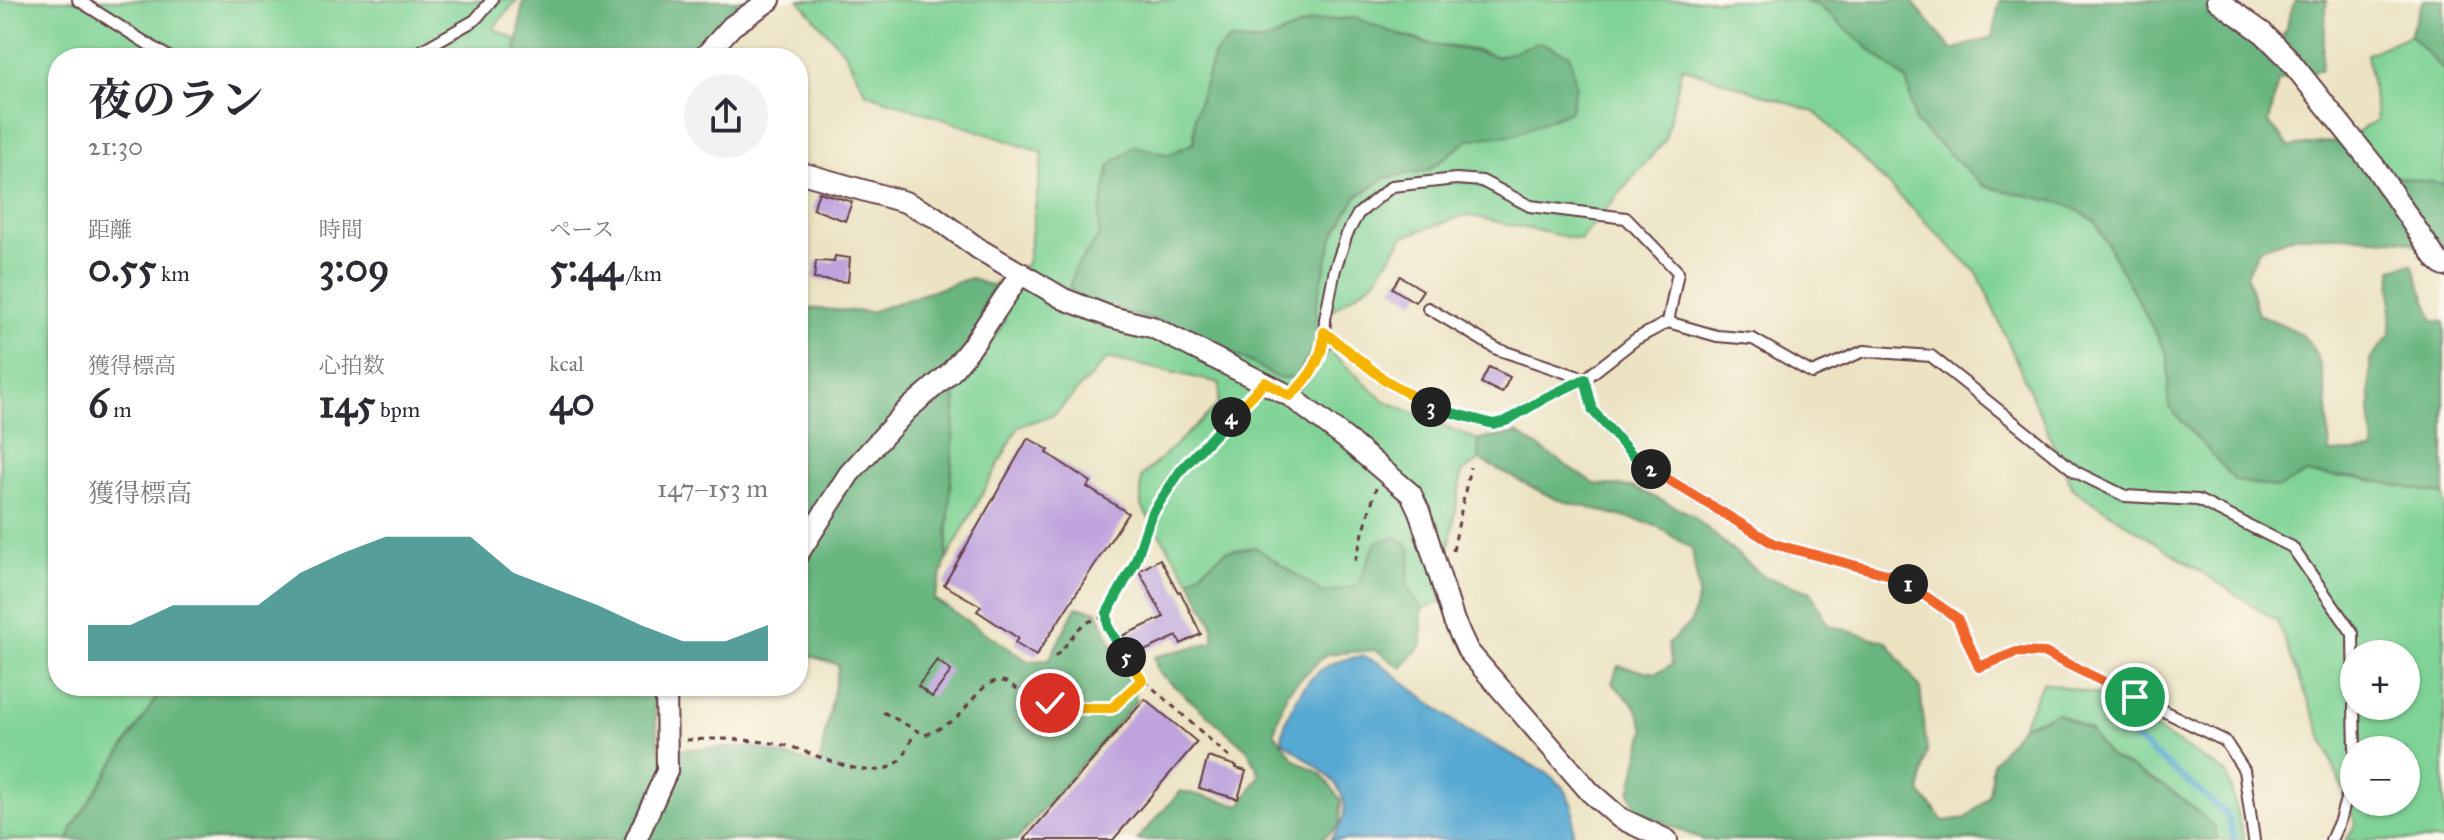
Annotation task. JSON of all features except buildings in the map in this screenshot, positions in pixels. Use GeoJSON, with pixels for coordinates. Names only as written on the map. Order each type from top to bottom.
{"type":"FeatureCollection","features":[{"type":"Feature","properties":{"kind":"street"},"geometry":{"type":"LineString","coordinates":[[712,48],[732,26],[770,0]]}},
{"type":"Feature","properties":{"kind":"street"},"geometry":{"type":"LineString","coordinates":[[2217,0],[2263,33],[2287,57],[2375,167],[2444,266]]}},
{"type":"Feature","properties":{"kind":"street"},"geometry":{"type":"LineString","coordinates":[[808,175],[905,202],[935,217],[979,249],[1064,299],[1111,317],[1152,327],[1290,396],[1411,494],[1454,621],[1468,651],[1590,792],[1620,818],[1667,840]]}},
{"type":"Feature","properties":{"kind":"street"},"geometry":{"type":"LineString","coordinates":[[808,538],[849,474],[907,410],[950,373],[1021,273]]}},
{"type":"Feature","properties":{"kind":"street"},"geometry":{"type":"LineString","coordinates":[[636,840],[667,771],[666,696]]}},
{"type":"Feature","properties":{"kind":"lane"},"geometry":{"type":"LineString","coordinates":[[78,0],[154,48]]}},
{"type":"Feature","properties":{"kind":"lane"},"geometry":{"type":"LineString","coordinates":[[426,48],[475,20],[492,0]]}},
{"type":"Feature","properties":{"kind":"lane"},"geometry":{"type":"LineString","coordinates":[[1290,396],[1305,382],[1324,347],[1335,269],[1358,214],[1392,186],[1456,179],[1482,181],[1530,206],[1626,218],[1678,272],[1668,322]]}},
{"type":"Feature","properties":{"kind":"lane"},"geometry":{"type":"LineString","coordinates":[[1428,308],[1497,349],[1585,379]]}},
{"type":"Feature","properties":{"kind":"lane"},"geometry":{"type":"LineString","coordinates":[[1324,332],[1385,380],[1430,407],[1493,424],[1506,421],[1585,379],[1636,339],[1668,322],[1717,336],[1753,339],[1812,373],[1864,351],[1931,356],[2076,472],[2125,496],[2198,500],[2292,547],[2353,634],[2353,640]]}},
{"type":"Feature","properties":{"kind":"lane"},"geometry":{"type":"LineString","coordinates":[[1585,379],[1593,411],[1638,461],[1774,544],[1898,577],[1957,618],[1979,667],[2017,652],[2045,653],[2225,741],[2244,770],[2254,840]]}},
{"type":"Feature","properties":{"kind":"lane"},"geometry":{"type":"LineString","coordinates":[[2331,840],[2341,816]]}},
{"type":"Feature","properties":{"kind":"path"},"geometry":{"type":"LineString","coordinates":[[1229,757],[1133,670],[1108,627],[1108,617],[1116,593],[1135,563],[1151,515],[1166,492],[1181,470],[1265,382]]}},
{"type":"Feature","properties":{"kind":"path"},"geometry":{"type":"LineString","coordinates":[[1454,563],[1453,549],[1470,467]]}},
{"type":"Feature","properties":{"kind":"path"},"geometry":{"type":"LineString","coordinates":[[1355,561],[1362,544],[1368,507],[1384,472]]}},
{"type":"Feature","properties":{"kind":"path"},"geometry":{"type":"LineString","coordinates":[[1055,657],[1080,625],[1108,617]]}},
{"type":"Feature","properties":{"kind":"path"},"geometry":{"type":"LineString","coordinates":[[883,712],[925,735],[945,727],[991,682],[1000,680],[1009,683],[1023,693],[1050,703],[1092,710],[1112,708],[1142,680]]}},
{"type":"Feature","properties":{"kind":"path"},"geometry":{"type":"LineString","coordinates":[[666,742],[702,739],[754,741],[797,749],[848,767],[881,770],[903,758],[915,732]]}},
{"type":"Feature","properties":{"kind":"green space"},"geometry":{"type":"Polygon","coordinates":[[[0,0],[517,0],[493,28],[517,40],[517,48],[48,48],[48,696],[158,696],[72,828],[70,840],[0,840],[0,0]]]}},
{"type":"Feature","properties":{"kind":"green space"},"geometry":{"type":"Polygon","coordinates":[[[523,0],[758,0],[703,48],[517,48],[523,0]]]}},
{"type":"Feature","properties":{"kind":"green space"},"geometry":{"type":"Polygon","coordinates":[[[799,0],[1212,0],[1250,5],[1286,0],[1800,0],[1819,6],[1907,81],[1915,122],[1984,186],[2066,204],[2095,221],[2168,356],[2169,407],[2278,488],[2305,474],[2361,478],[2444,495],[2444,840],[2346,840],[2356,824],[2353,816],[2420,816],[2420,736],[2340,736],[2340,783],[2277,621],[2073,489],[1978,274],[1815,112],[1682,67],[1665,140],[1580,240],[1466,215],[1404,236],[1374,281],[1315,322],[1316,304],[1333,237],[1356,197],[1385,178],[1428,170],[1470,139],[1516,134],[1540,42],[1498,57],[1433,44],[1356,18],[1313,21],[1261,43],[1230,40],[1214,54],[1195,116],[1195,143],[1168,155],[1135,146],[1099,218],[1100,236],[1075,269],[1141,317],[1170,324],[1277,378],[1297,377],[1317,339],[1383,400],[1478,440],[1480,460],[1462,472],[1440,603],[1422,609],[1407,588],[1411,549],[1376,542],[1358,586],[1323,593],[1255,547],[1226,551],[1190,580],[1141,506],[1141,477],[1218,405],[1220,383],[1108,358],[1054,415],[1019,426],[946,561],[956,394],[1005,321],[991,286],[1027,264],[1043,153],[866,93],[845,53],[799,0]]]}},
{"type":"Feature","properties":{"kind":"green space"},"geometry":{"type":"Polygon","coordinates":[[[1800,0],[1911,0],[1952,50],[1992,37],[2000,0],[2228,0],[2222,13],[2257,44],[2283,36],[2295,0],[2327,0],[2321,70],[2278,81],[2269,123],[2290,147],[2343,140],[2366,172],[2444,184],[2444,256],[2404,240],[2295,236],[2259,249],[2247,275],[2258,314],[2304,337],[2319,361],[2326,392],[2330,453],[2374,451],[2370,360],[2390,335],[2392,269],[2412,264],[2434,321],[2444,322],[2444,495],[2361,478],[2305,474],[2278,488],[2236,481],[2169,407],[2168,356],[2095,221],[2066,204],[1984,186],[1915,122],[1907,81],[1819,6],[1800,0]]]}},
{"type":"Feature","properties":{"kind":"green space"},"geometry":{"type":"Polygon","coordinates":[[[2423,0],[2444,0],[2444,71],[2410,35],[2423,0]]]}},
{"type":"Feature","properties":{"kind":"green space"},"geometry":{"type":"Polygon","coordinates":[[[1356,18],[1415,40],[1498,57],[1540,42],[1570,55],[1576,87],[1570,111],[1516,134],[1470,139],[1428,170],[1385,178],[1356,197],[1333,237],[1316,304],[1317,339],[1297,377],[1277,378],[1170,324],[1086,301],[1069,288],[1075,269],[1099,236],[1099,218],[1110,165],[1135,146],[1168,155],[1194,143],[1195,116],[1214,54],[1230,40],[1261,43],[1313,21],[1356,18]]]}},
{"type":"Feature","properties":{"kind":"green space"},"geometry":{"type":"Polygon","coordinates":[[[2410,35],[2444,71],[2444,184],[2366,172],[2343,140],[2377,120],[2367,54],[2410,35]]]}},
{"type":"Feature","properties":{"kind":"green space"},"geometry":{"type":"Polygon","coordinates":[[[970,278],[991,286],[1005,321],[956,394],[946,561],[934,599],[1028,661],[1049,660],[1076,607],[1097,611],[1137,700],[1017,840],[70,840],[72,828],[158,696],[653,696],[659,750],[753,747],[819,765],[839,665],[808,655],[808,308],[870,312],[970,278]]]}},
{"type":"Feature","properties":{"kind":"green space"},"geometry":{"type":"Polygon","coordinates":[[[1517,433],[1595,484],[1632,487],[1689,513],[1763,576],[1811,592],[1828,625],[1887,642],[1920,688],[1927,752],[1920,792],[1944,821],[1967,818],[1989,796],[1993,762],[2022,726],[2057,713],[2089,730],[2108,755],[2172,791],[2214,826],[2218,840],[1703,840],[1636,811],[1630,793],[1645,730],[1636,707],[1612,683],[1618,666],[1656,673],[1672,665],[1668,644],[1691,622],[1699,595],[1692,549],[1655,525],[1555,499],[1480,460],[1478,440],[1517,433]]]}},
{"type":"Feature","properties":{"kind":"green space"},"geometry":{"type":"Polygon","coordinates":[[[1397,537],[1411,549],[1407,587],[1422,609],[1422,645],[1401,668],[1376,650],[1326,654],[1287,692],[1274,732],[1294,759],[1321,774],[1341,800],[1339,826],[1321,840],[1137,840],[1181,791],[1241,805],[1260,775],[1249,751],[1158,672],[1154,657],[1213,642],[1213,625],[1190,580],[1226,551],[1255,547],[1323,593],[1357,586],[1376,542],[1397,537]]]}},
{"type":"Feature","properties":{"kind":"green space"},"geometry":{"type":"Polygon","coordinates":[[[2043,682],[2106,697],[2227,774],[2244,840],[2218,840],[2214,826],[2172,791],[2108,755],[2089,730],[2058,713],[2022,726],[2043,682]]]}},
{"type":"Feature","properties":{"kind":"water"},"geometry":{"type":"Polygon","coordinates":[[[1363,656],[1381,664],[1464,729],[1547,773],[1562,786],[1573,807],[1573,840],[1330,840],[1341,823],[1345,808],[1342,794],[1322,771],[1282,740],[1283,732],[1293,704],[1316,674],[1338,662],[1363,656]]]}},
{"type":"Feature","properties":{"kind":"waterway"},"geometry":{"type":"LineString","coordinates":[[2100,710],[2226,813],[2235,840]]}},
{"type":"Feature","properties":{"kind":"route"},"geometry":{"type":"LineString","coordinates":[[1050,703],[1092,710],[1112,708],[1142,680],[1108,627],[1107,613],[1135,563],[1151,515],[1181,470],[1265,382],[1290,396],[1305,382],[1324,347],[1324,332],[1385,380],[1430,407],[1493,424],[1506,421],[1585,379],[1593,411],[1638,461],[1774,544],[1898,577],[1957,618],[1979,667],[2017,652],[2045,653],[2135,697]]}}]}
